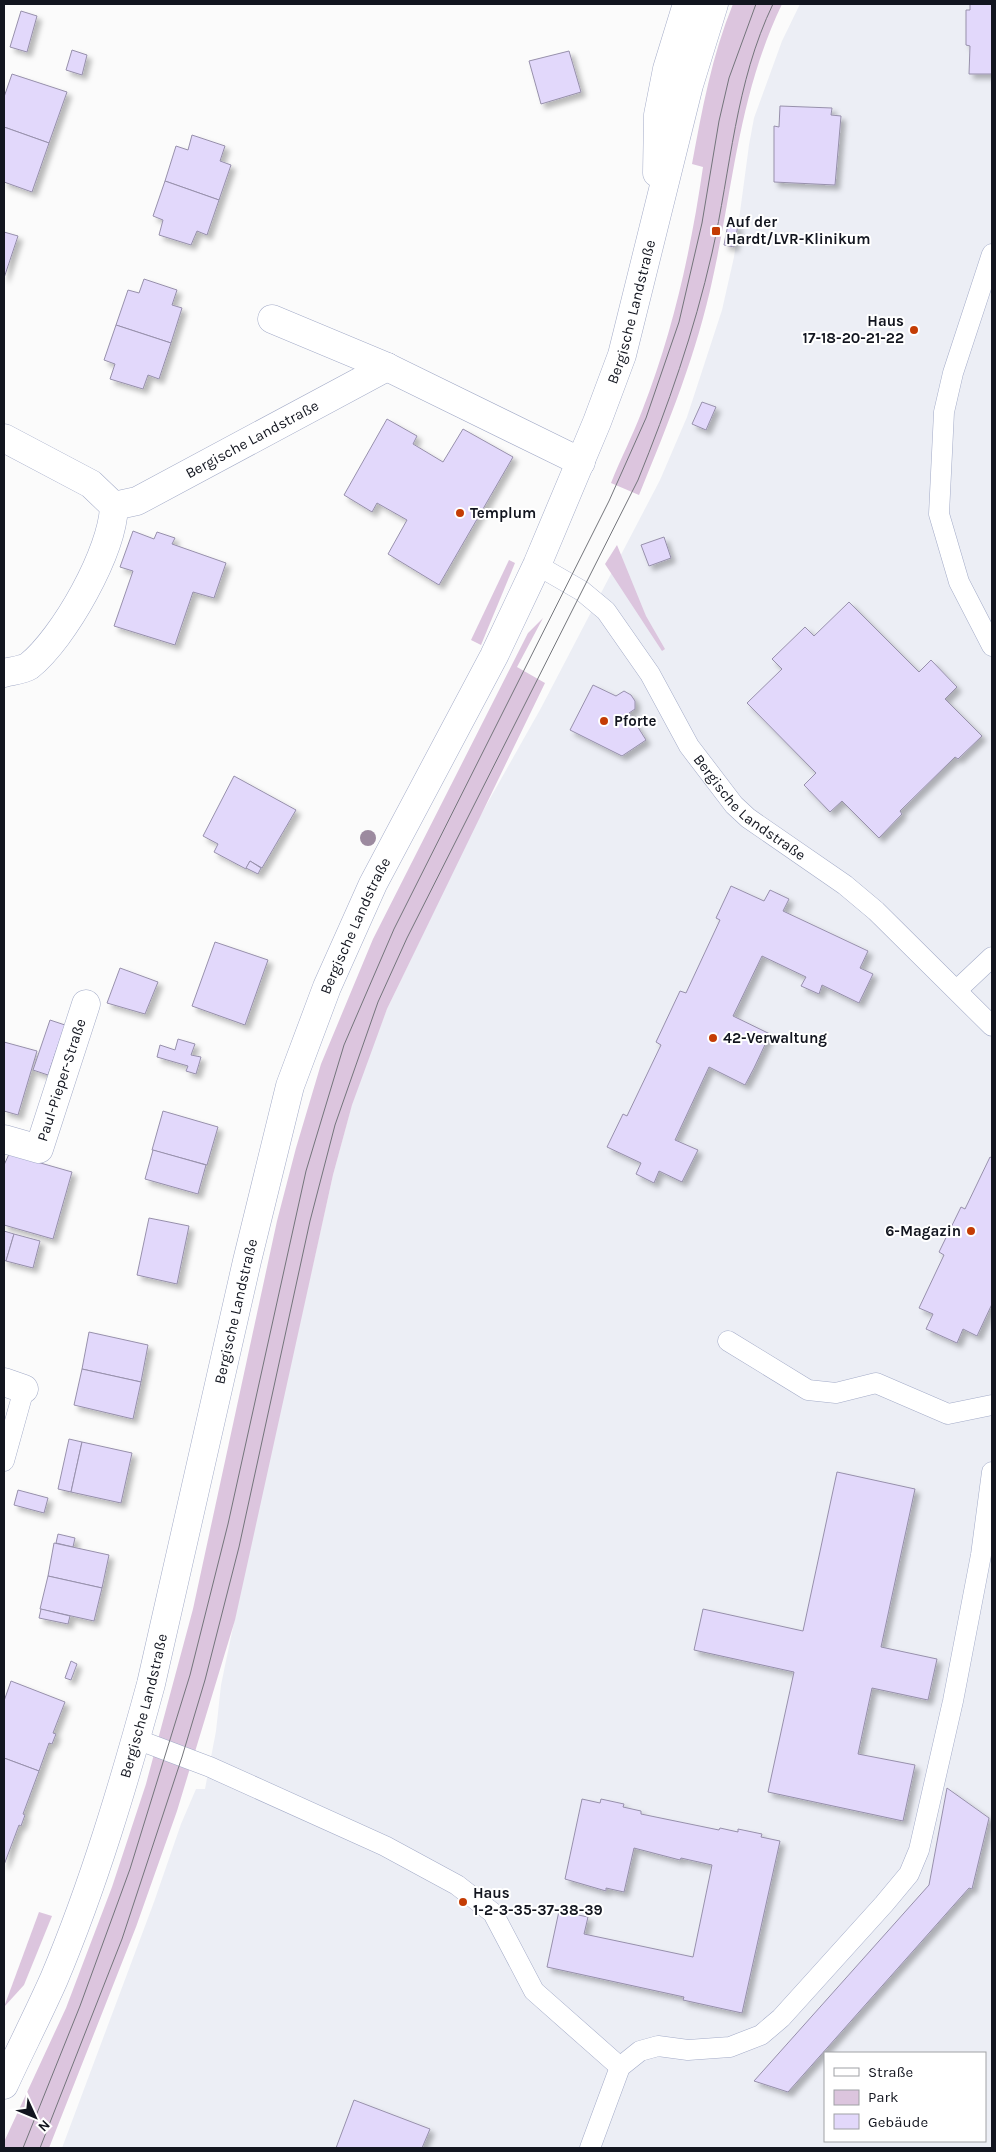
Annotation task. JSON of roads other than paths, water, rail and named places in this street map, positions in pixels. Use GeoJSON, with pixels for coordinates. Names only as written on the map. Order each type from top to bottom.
{"type":"FeatureCollection","features":[{"type":"Feature","properties":{"kind":"main road","name":"Bergische Landstraße"},"geometry":{"type":"LineString","coordinates":[[656,216],[658,114],[667,69],[686,4]]}},
{"type":"Feature","properties":{"kind":"main road","name":"Bergische Landstraße"},"geometry":{"type":"LineString","coordinates":[[4,2085],[10,2058],[54,1979],[92,1879],[136,1739],[151,1684],[247,1261],[290,1086],[327,987],[373,884],[494,656],[537,565],[622,355],[689,85],[714,4]]}},
{"type":"Feature","properties":{"kind":"main road"},"geometry":{"type":"LineString","coordinates":[[272,319],[387,367],[580,462]]}},
{"type":"Feature","properties":{"kind":"main road","name":"Bergische Landstraße"},"geometry":{"type":"LineString","coordinates":[[114,506],[137,501],[387,367]]}},
{"type":"Feature","properties":{"kind":"main road"},"geometry":{"type":"LineString","coordinates":[[4,438],[91,484],[114,506],[114,522],[101,556],[62,631],[28,667],[4,673]]}},
{"type":"Feature","properties":{"kind":"main road","name":"Paul-Pieper-Straße"},"geometry":{"type":"LineString","coordinates":[[4,1139],[40,1149],[86,1004]]}},
{"type":"Feature","properties":{"kind":"lane"},"geometry":{"type":"LineString","coordinates":[[992,254],[953,373],[944,412],[939,514],[959,582],[992,646]]}},
{"type":"Feature","properties":{"kind":"lane","name":"Bergische Landstraße"},"geometry":{"type":"LineString","coordinates":[[537,565],[582,591],[606,611],[650,674],[689,746],[734,805],[748,818],[845,886],[876,911],[992,1026]]}},
{"type":"Feature","properties":{"kind":"lane"},"geometry":{"type":"LineString","coordinates":[[957,990],[992,956]]}},
{"type":"Feature","properties":{"kind":"lane"},"geometry":{"type":"LineString","coordinates":[[728,1341],[808,1390],[836,1393],[876,1383],[948,1414],[992,1406]]}},
{"type":"Feature","properties":{"kind":"lane"},"geometry":{"type":"LineString","coordinates":[[4,1461],[14,1386]]}},
{"type":"Feature","properties":{"kind":"lane"},"geometry":{"type":"LineString","coordinates":[[590,2148],[620,2067],[640,2051],[658,2046],[688,2050],[730,2047],[761,2035],[794,2004],[909,1874],[919,1850],[954,1701],[981,1555],[992,1472]]}},
{"type":"Feature","properties":{"kind":"lane"},"geometry":{"type":"LineString","coordinates":[[136,1739],[210,1767],[385,1846],[457,1885],[493,1913],[534,1990],[620,2067]]}},
{"type":"Feature","properties":{"kind":"tram line"},"geometry":{"type":"LineString","coordinates":[[23,2148],[80,2006],[130,1869],[190,1675],[228,1524],[306,1171],[344,1045],[394,929],[609,501],[646,418],[679,322],[702,223],[719,121],[729,78],[756,4]]}},
{"type":"Feature","properties":{"kind":"tram line"},"geometry":{"type":"LineString","coordinates":[[40,2148],[122,1939],[182,1757],[205,1680],[239,1547],[310,1221],[335,1125],[378,1002],[407,938],[638,480],[649,452],[680,368],[697,311],[719,221],[742,95],[760,34],[773,4]]}},
{"type":"Feature","properties":{"kind":"place","name":"Auf der Hardt/LVR-Klinikum"},"geometry":{"type":"Point","coordinates":[716,231]}},
{"type":"Feature","properties":{"kind":"place","name":"Haus 17-18-20-21-22"},"geometry":{"type":"Point","coordinates":[914,330]}},
{"type":"Feature","properties":{"kind":"place","name":"Templum"},"geometry":{"type":"Point","coordinates":[460,513]}},
{"type":"Feature","properties":{"kind":"place","name":"Pforte"},"geometry":{"type":"Point","coordinates":[604,721]}},
{"type":"Feature","properties":{"kind":"place","name":"42-Verwaltung"},"geometry":{"type":"Point","coordinates":[713,1038]}},
{"type":"Feature","properties":{"kind":"place","name":"6-Magazin"},"geometry":{"type":"Point","coordinates":[971,1231]}},
{"type":"Feature","properties":{"kind":"place","name":"Haus 1-2-3-35-37-38-39"},"geometry":{"type":"Point","coordinates":[463,1902]}}]}
